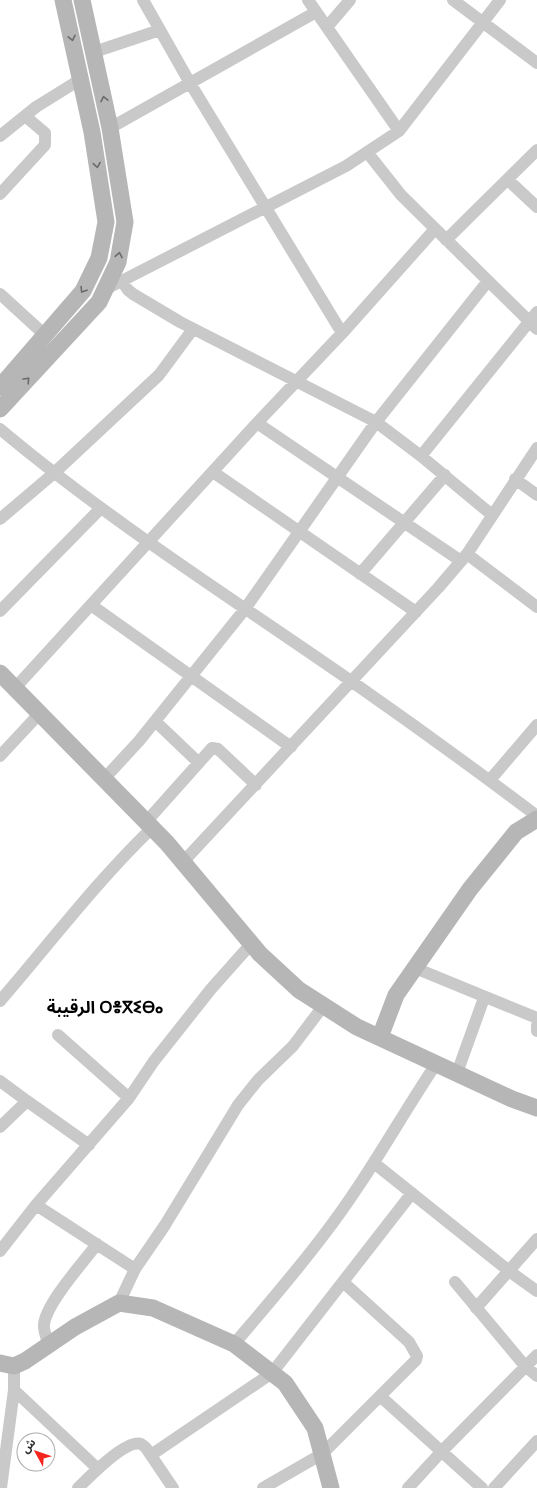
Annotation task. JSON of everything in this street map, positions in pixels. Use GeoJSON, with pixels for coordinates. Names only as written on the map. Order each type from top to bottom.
{"type":"FeatureCollection","features":[{"type":"Feature","properties":{"kind":"main road"},"geometry":{"type":"LineString","coordinates":[[0,387],[46,336],[83,291],[99,258],[106,222],[92,132],[63,0]]}},
{"type":"Feature","properties":{"kind":"main road"},"geometry":{"type":"LineString","coordinates":[[0,409],[99,302],[118,262],[125,222],[110,128],[82,0]]}},
{"type":"Feature","properties":{"kind":"main road"},"geometry":{"type":"LineString","coordinates":[[0,672],[149,825],[183,862],[251,944],[299,990],[357,1027],[512,1099],[537,1108]]}},
{"type":"Feature","properties":{"kind":"main road"},"geometry":{"type":"LineString","coordinates":[[380,1037],[396,995],[470,889],[516,832],[537,818]]}},
{"type":"Feature","properties":{"kind":"main road"},"geometry":{"type":"LineString","coordinates":[[7,1364],[25,1361],[48,1345],[119,1303],[153,1308],[234,1344],[285,1383],[315,1428],[331,1488]]}},
{"type":"Feature","properties":{"kind":"street"},"geometry":{"type":"LineString","coordinates":[[143,0],[190,83],[342,333]]}},
{"type":"Feature","properties":{"kind":"street"},"geometry":{"type":"LineString","coordinates":[[308,0],[399,130]]}},
{"type":"Feature","properties":{"kind":"street"},"geometry":{"type":"LineString","coordinates":[[327,27],[350,0]]}},
{"type":"Feature","properties":{"kind":"street"},"geometry":{"type":"LineString","coordinates":[[453,0],[482,23],[537,62]]}},
{"type":"Feature","properties":{"kind":"street"},"geometry":{"type":"LineString","coordinates":[[104,290],[346,166],[399,130],[500,0]]}},
{"type":"Feature","properties":{"kind":"street"},"geometry":{"type":"LineString","coordinates":[[110,128],[316,12]]}},
{"type":"Feature","properties":{"kind":"street"},"geometry":{"type":"LineString","coordinates":[[94,52],[160,30]]}},
{"type":"Feature","properties":{"kind":"street"},"geometry":{"type":"LineString","coordinates":[[0,136],[24,116],[81,79]]}},
{"type":"Feature","properties":{"kind":"street"},"geometry":{"type":"LineString","coordinates":[[0,194],[45,145],[45,133],[24,116]]}},
{"type":"Feature","properties":{"kind":"street"},"geometry":{"type":"LineString","coordinates":[[446,240],[537,150]]}},
{"type":"Feature","properties":{"kind":"street"},"geometry":{"type":"LineString","coordinates":[[367,152],[401,195],[488,281],[534,321],[421,456]]}},
{"type":"Feature","properties":{"kind":"street"},"geometry":{"type":"LineString","coordinates":[[508,180],[537,208]]}},
{"type":"Feature","properties":{"kind":"street"},"geometry":{"type":"LineString","coordinates":[[15,688],[342,333],[435,229]]}},
{"type":"Feature","properties":{"kind":"street"},"geometry":{"type":"LineString","coordinates":[[122,281],[128,290],[133,294],[193,329],[376,422],[445,475],[492,515]]}},
{"type":"Feature","properties":{"kind":"street"},"geometry":{"type":"LineString","coordinates":[[104,779],[155,721],[245,609],[376,422],[488,281]]}},
{"type":"Feature","properties":{"kind":"street"},"geometry":{"type":"LineString","coordinates":[[0,294],[46,336]]}},
{"type":"Feature","properties":{"kind":"street"},"geometry":{"type":"LineString","coordinates":[[0,519],[53,474],[159,375],[193,329]]}},
{"type":"Feature","properties":{"kind":"street"},"geometry":{"type":"LineString","coordinates":[[258,423],[405,522],[464,557],[537,607]]}},
{"type":"Feature","properties":{"kind":"street"},"geometry":{"type":"LineString","coordinates":[[0,429],[53,474],[149,543],[351,681],[490,780],[537,818]]}},
{"type":"Feature","properties":{"kind":"street"},"geometry":{"type":"LineString","coordinates":[[183,862],[416,612],[464,557],[537,448]]}},
{"type":"Feature","properties":{"kind":"street"},"geometry":{"type":"LineString","coordinates":[[213,472],[416,612]]}},
{"type":"Feature","properties":{"kind":"street"},"geometry":{"type":"LineString","coordinates":[[360,574],[445,475]]}},
{"type":"Feature","properties":{"kind":"street"},"geometry":{"type":"LineString","coordinates":[[515,479],[537,495]]}},
{"type":"Feature","properties":{"kind":"street"},"geometry":{"type":"LineString","coordinates":[[0,611],[101,508]]}},
{"type":"Feature","properties":{"kind":"street"},"geometry":{"type":"LineString","coordinates":[[91,606],[190,677],[291,746]]}},
{"type":"Feature","properties":{"kind":"street"},"geometry":{"type":"LineString","coordinates":[[0,756],[40,713]]}},
{"type":"Feature","properties":{"kind":"street"},"geometry":{"type":"LineString","coordinates":[[155,721],[198,762]]}},
{"type":"Feature","properties":{"kind":"street"},"geometry":{"type":"LineString","coordinates":[[490,780],[537,725]]}},
{"type":"Feature","properties":{"kind":"street"},"geometry":{"type":"LineString","coordinates":[[0,1001],[58,932],[137,843],[149,825],[198,762],[212,748],[215,748],[256,785]]}},
{"type":"Feature","properties":{"kind":"street"},"geometry":{"type":"LineString","coordinates":[[0,1252],[36,1205],[129,1098],[173,1036],[211,989],[251,944]]}},
{"type":"Feature","properties":{"kind":"street"},"geometry":{"type":"LineString","coordinates":[[415,968],[484,998],[537,1018]]}},
{"type":"Feature","properties":{"kind":"street"},"geometry":{"type":"LineString","coordinates":[[457,1073],[484,998]]}},
{"type":"Feature","properties":{"kind":"street"},"geometry":{"type":"LineString","coordinates":[[119,1303],[135,1269],[168,1220],[238,1105],[258,1080],[303,1034],[324,1005]]}},
{"type":"Feature","properties":{"kind":"street"},"geometry":{"type":"LineString","coordinates":[[537,1025],[537,1031]]}},
{"type":"Feature","properties":{"kind":"street"},"geometry":{"type":"LineString","coordinates":[[58,1035],[129,1098]]}},
{"type":"Feature","properties":{"kind":"street"},"geometry":{"type":"LineString","coordinates":[[234,1344],[324,1236],[374,1163],[398,1120],[436,1064]]}},
{"type":"Feature","properties":{"kind":"street"},"geometry":{"type":"LineString","coordinates":[[0,1081],[89,1145]]}},
{"type":"Feature","properties":{"kind":"street"},"geometry":{"type":"LineString","coordinates":[[0,1127],[27,1101]]}},
{"type":"Feature","properties":{"kind":"street"},"geometry":{"type":"LineString","coordinates":[[374,1163],[509,1271],[537,1291]]}},
{"type":"Feature","properties":{"kind":"street"},"geometry":{"type":"LineString","coordinates":[[151,1455],[272,1373],[412,1193]]}},
{"type":"Feature","properties":{"kind":"street"},"geometry":{"type":"LineString","coordinates":[[36,1205],[135,1269]]}},
{"type":"Feature","properties":{"kind":"street"},"geometry":{"type":"LineString","coordinates":[[476,1308],[537,1239]]}},
{"type":"Feature","properties":{"kind":"street"},"geometry":{"type":"LineString","coordinates":[[48,1345],[44,1325],[49,1310],[56,1298],[97,1244]]}},
{"type":"Feature","properties":{"kind":"street"},"geometry":{"type":"LineString","coordinates":[[263,1488],[322,1454],[416,1360],[418,1356],[409,1342],[343,1282]]}},
{"type":"Feature","properties":{"kind":"street"},"geometry":{"type":"LineString","coordinates":[[455,1282],[525,1366],[537,1376]]}},
{"type":"Feature","properties":{"kind":"street"},"geometry":{"type":"LineString","coordinates":[[408,1488],[537,1354]]}},
{"type":"Feature","properties":{"kind":"street"},"geometry":{"type":"LineString","coordinates":[[1,1488],[14,1390],[7,1364]]}},
{"type":"Feature","properties":{"kind":"street"},"geometry":{"type":"LineString","coordinates":[[14,1390],[97,1468]]}},
{"type":"Feature","properties":{"kind":"street"},"geometry":{"type":"LineString","coordinates":[[380,1396],[482,1488]]}},
{"type":"Feature","properties":{"kind":"street"},"geometry":{"type":"LineString","coordinates":[[494,1488],[537,1441]]}},
{"type":"Feature","properties":{"kind":"street"},"geometry":{"type":"LineString","coordinates":[[78,1488],[97,1468],[118,1453],[136,1444],[142,1444],[151,1455],[172,1488]]}},
{"type":"Feature","properties":{"kind":"district","name":"الرقيبة ⵔⴻⴳⵉⴱⴰ"},"geometry":{"type":"Point","coordinates":[105,1006]}}]}
